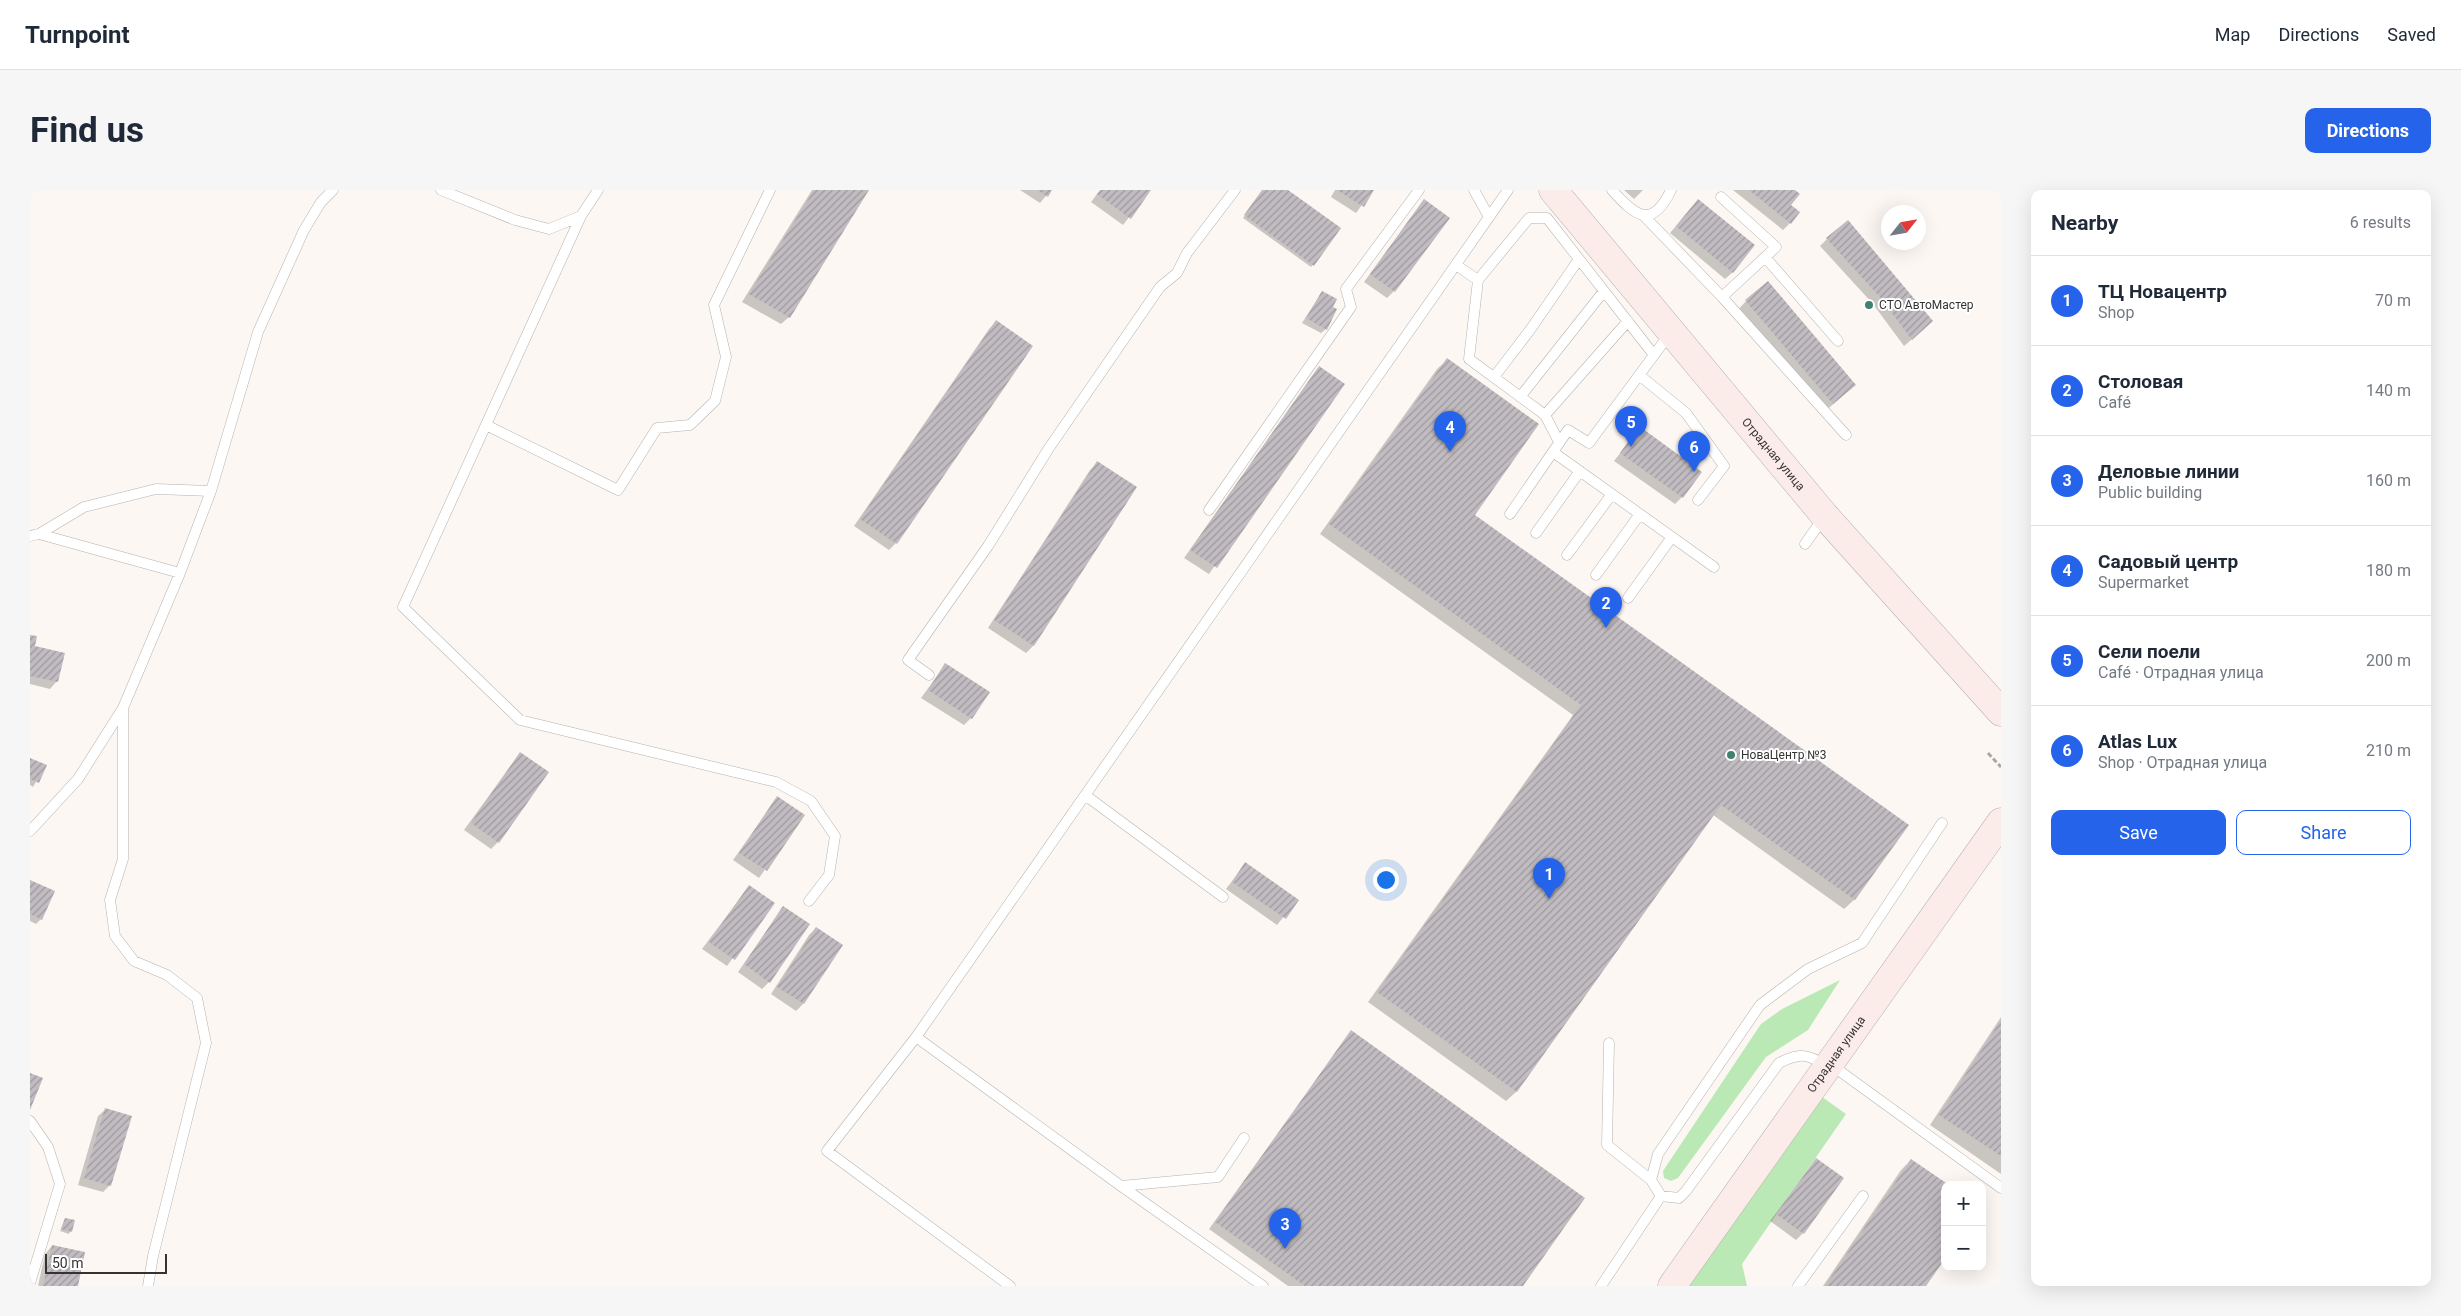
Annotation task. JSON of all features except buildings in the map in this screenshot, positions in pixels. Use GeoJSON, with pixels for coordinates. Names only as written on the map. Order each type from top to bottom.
{"type":"FeatureCollection","features":[{"type":"Feature","properties":{"kind":"main road","name":"Отрадная улица"},"geometry":{"type":"LineString","coordinates":[[1554,190],[1825,516],[2001,712]]}},
{"type":"Feature","properties":{"kind":"main road","name":"Отрадная улица"},"geometry":{"type":"LineString","coordinates":[[1672,1286],[2001,822]]}},
{"type":"Feature","properties":{"kind":"lane"},"geometry":{"type":"LineString","coordinates":[[30,831],[78,779],[123,708],[180,573],[211,492],[258,332],[304,230],[321,202],[333,190]]}},
{"type":"Feature","properties":{"kind":"lane"},"geometry":{"type":"LineString","coordinates":[[440,190],[515,220],[549,229],[581,216]]}},
{"type":"Feature","properties":{"kind":"lane"},"geometry":{"type":"LineString","coordinates":[[598,190],[581,216],[403,607],[520,720],[776,782],[811,801],[835,836],[829,876],[809,901]]}},
{"type":"Feature","properties":{"kind":"lane"},"geometry":{"type":"LineString","coordinates":[[486,425],[618,490],[657,428],[690,425],[715,401],[726,357],[714,305],[770,190]]}},
{"type":"Feature","properties":{"kind":"lane"},"geometry":{"type":"LineString","coordinates":[[929,675],[908,660],[988,546],[1049,448],[1160,287],[1177,272],[1187,253],[1235,190]]}},
{"type":"Feature","properties":{"kind":"lane"},"geometry":{"type":"LineString","coordinates":[[1208,510],[1351,307],[1346,289],[1419,190]]}},
{"type":"Feature","properties":{"kind":"lane"},"geometry":{"type":"LineString","coordinates":[[1474,190],[1489,217]]}},
{"type":"Feature","properties":{"kind":"lane"},"geometry":{"type":"LineString","coordinates":[[1010,1286],[827,1150],[916,1037],[1508,190]]}},
{"type":"Feature","properties":{"kind":"lane"},"geometry":{"type":"LineString","coordinates":[[1612,190],[1629,209],[1644,216],[1722,297],[1846,435]]}},
{"type":"Feature","properties":{"kind":"lane"},"geometry":{"type":"LineString","coordinates":[[1644,216],[1656,212],[1671,190]]}},
{"type":"Feature","properties":{"kind":"lane"},"geometry":{"type":"LineString","coordinates":[[1722,198],[1776,247],[1722,297]]}},
{"type":"Feature","properties":{"kind":"lane"},"geometry":{"type":"LineString","coordinates":[[1559,442],[1545,414],[1469,359],[1478,280],[1529,218],[1547,218],[1654,354]]}},
{"type":"Feature","properties":{"kind":"lane"},"geometry":{"type":"LineString","coordinates":[[1765,257],[1838,341]]}},
{"type":"Feature","properties":{"kind":"lane"},"geometry":{"type":"LineString","coordinates":[[1494,377],[1530,330],[1579,259]]}},
{"type":"Feature","properties":{"kind":"lane"},"geometry":{"type":"LineString","coordinates":[[1456,265],[1478,280]]}},
{"type":"Feature","properties":{"kind":"lane"},"geometry":{"type":"LineString","coordinates":[[1520,397],[1604,291]]}},
{"type":"Feature","properties":{"kind":"lane"},"geometry":{"type":"LineString","coordinates":[[1545,414],[1628,321]]}},
{"type":"Feature","properties":{"kind":"lane"},"geometry":{"type":"LineString","coordinates":[[1510,514],[1568,430],[1589,443],[1671,332]]}},
{"type":"Feature","properties":{"kind":"lane"},"geometry":{"type":"LineString","coordinates":[[1639,375],[1686,413],[1724,466],[1698,500]]}},
{"type":"Feature","properties":{"kind":"lane"},"geometry":{"type":"LineString","coordinates":[[1552,452],[1714,567]]}},
{"type":"Feature","properties":{"kind":"lane"},"geometry":{"type":"LineString","coordinates":[[1536,533],[1580,471]]}},
{"type":"Feature","properties":{"kind":"lane"},"geometry":{"type":"LineString","coordinates":[[35,535],[84,507],[156,489],[211,492]]}},
{"type":"Feature","properties":{"kind":"lane"},"geometry":{"type":"LineString","coordinates":[[1567,555],[1612,494]]}},
{"type":"Feature","properties":{"kind":"lane"},"geometry":{"type":"LineString","coordinates":[[1596,575],[1640,514]]}},
{"type":"Feature","properties":{"kind":"lane"},"geometry":{"type":"LineString","coordinates":[[1805,544],[1825,516]]}},
{"type":"Feature","properties":{"kind":"lane"},"geometry":{"type":"LineString","coordinates":[[35,535],[180,573]]}},
{"type":"Feature","properties":{"kind":"lane"},"geometry":{"type":"LineString","coordinates":[[1628,598],[1672,537]]}},
{"type":"Feature","properties":{"kind":"lane"},"geometry":{"type":"LineString","coordinates":[[123,708],[123,859],[110,900],[115,936],[134,961],[167,975],[197,998],[206,1043],[148,1286]]}},
{"type":"Feature","properties":{"kind":"lane"},"geometry":{"type":"LineString","coordinates":[[1085,795],[1223,897]]}},
{"type":"Feature","properties":{"kind":"lane"},"geometry":{"type":"LineString","coordinates":[[1651,1180],[1658,1154],[1760,1005],[1808,969],[1862,943],[1942,823]]}},
{"type":"Feature","properties":{"kind":"lane"},"geometry":{"type":"LineString","coordinates":[[916,1037],[1263,1286]]}},
{"type":"Feature","properties":{"kind":"lane"},"geometry":{"type":"LineString","coordinates":[[1609,1044],[1607,1145],[1651,1180],[1661,1196]]}},
{"type":"Feature","properties":{"kind":"lane"},"geometry":{"type":"LineString","coordinates":[[1661,1196],[1679,1198],[1686,1191],[1779,1063],[1795,1055],[1812,1057],[1828,1066],[2001,1188]]}},
{"type":"Feature","properties":{"kind":"lane"},"geometry":{"type":"LineString","coordinates":[[30,1121],[48,1147],[60,1184],[30,1284]]}},
{"type":"Feature","properties":{"kind":"lane"},"geometry":{"type":"LineString","coordinates":[[1122,1186],[1218,1177],[1244,1138]]}},
{"type":"Feature","properties":{"kind":"lane"},"geometry":{"type":"LineString","coordinates":[[1602,1286],[1661,1196]]}},
{"type":"Feature","properties":{"kind":"lane"},"geometry":{"type":"LineString","coordinates":[[1798,1286],[1863,1196]]}},
{"type":"Feature","properties":{"kind":"path"},"geometry":{"type":"LineString","coordinates":[[1988,753],[2001,767]]}},
{"type":"Feature","properties":{"kind":"green space"},"geometry":{"type":"Polygon","coordinates":[[[1840,980],[1808,1030],[1766,1057],[1678,1178],[1671,1181],[1664,1178],[1663,1171],[1761,1024],[1782,1009],[1840,980]]]}},
{"type":"Feature","properties":{"kind":"green space"},"geometry":{"type":"Polygon","coordinates":[[[1818,1094],[1846,1114],[1742,1264],[1747,1286],[1685,1286],[1818,1094]]]}},
{"type":"Feature","properties":{"kind":"place","name":"СТО АвтоМастер"},"geometry":{"type":"Point","coordinates":[1869,305]}},
{"type":"Feature","properties":{"kind":"place","name":"Сели поели"},"geometry":{"type":"Point","coordinates":[1631,447]}},
{"type":"Feature","properties":{"kind":"place","name":"Садовый центр"},"geometry":{"type":"Point","coordinates":[1450,452]}},
{"type":"Feature","properties":{"kind":"place","name":"Atlas Lux"},"geometry":{"type":"Point","coordinates":[1694,472]}},
{"type":"Feature","properties":{"kind":"place","name":"Столовая"},"geometry":{"type":"Point","coordinates":[1606,628]}},
{"type":"Feature","properties":{"kind":"place","name":"НоваЦентр №3"},"geometry":{"type":"Point","coordinates":[1731,755]}},
{"type":"Feature","properties":{"kind":"place","name":"ТЦ Новацентр"},"geometry":{"type":"Point","coordinates":[1549,899]}},
{"type":"Feature","properties":{"kind":"place","name":"Деловые линии"},"geometry":{"type":"Point","coordinates":[1285,1249]}}]}
